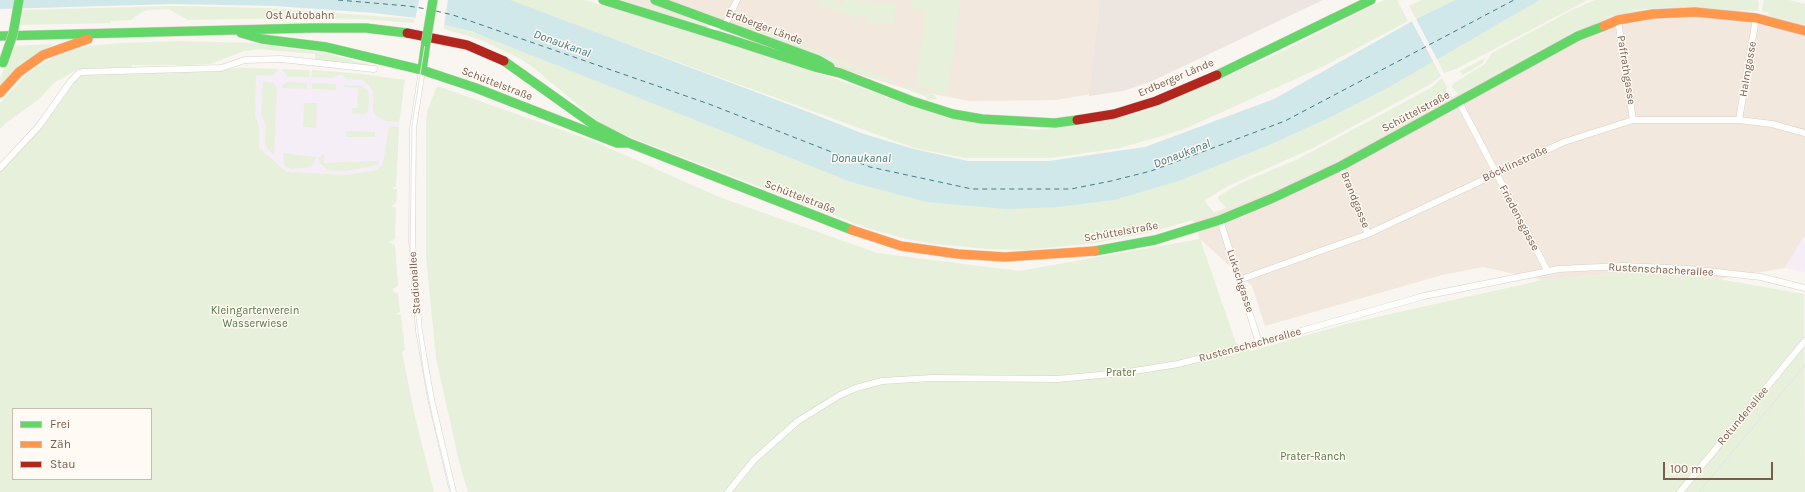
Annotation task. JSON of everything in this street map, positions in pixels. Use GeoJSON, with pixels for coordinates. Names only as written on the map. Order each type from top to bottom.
{"type":"FeatureCollection","features":[{"type":"Feature","properties":{"kind":"main road"},"geometry":{"type":"LineString","coordinates":[[2,67],[13,34],[19,0]]}},
{"type":"Feature","properties":{"kind":"main road"},"geometry":{"type":"LineString","coordinates":[[422,70],[434,0]]}},
{"type":"Feature","properties":{"kind":"main road","name":"Erdberger Lände"},"geometry":{"type":"LineString","coordinates":[[603,0],[815,67],[840,73],[912,101],[953,114],[982,119],[1055,123],[1090,119],[1114,114],[1156,101],[1223,72],[1371,0]]}},
{"type":"Feature","properties":{"kind":"main road","name":"Erdberger Lände"},"geometry":{"type":"LineString","coordinates":[[655,0],[818,60],[840,73]]}},
{"type":"Feature","properties":{"kind":"main road","name":"Schüttelstraße"},"geometry":{"type":"LineString","coordinates":[[228,30],[262,39],[326,47],[422,70],[476,88],[617,143],[629,144],[860,233],[901,246],[958,254],[1005,257],[1087,252],[1155,240],[1220,220],[1273,198],[1341,166],[1578,36],[1618,20],[1653,14],[1694,12],[1756,18],[1805,31]]}},
{"type":"Feature","properties":{"kind":"main road","name":"Ost Autobahn"},"geometry":{"type":"LineString","coordinates":[[0,36],[282,28],[366,28],[411,33],[455,42],[487,53],[512,66],[594,125],[629,144]]}},
{"type":"Feature","properties":{"kind":"main road"},"geometry":{"type":"LineString","coordinates":[[0,93],[19,72],[42,55],[103,34]]}},
{"type":"Feature","properties":{"kind":"street"},"geometry":{"type":"LineString","coordinates":[[705,31],[723,24],[729,18],[736,0]]}},
{"type":"Feature","properties":{"kind":"street","name":"Halmgasse"},"geometry":{"type":"LineString","coordinates":[[1739,120],[1756,18]]}},
{"type":"Feature","properties":{"kind":"street","name":"Paffrathgasse"},"geometry":{"type":"LineString","coordinates":[[1618,20],[1633,120]]}},
{"type":"Feature","properties":{"kind":"street"},"geometry":{"type":"LineString","coordinates":[[0,168],[39,126],[71,81],[82,72],[221,68],[245,60],[281,60],[374,69]]}},
{"type":"Feature","properties":{"kind":"street","name":"Stadionallee"},"geometry":{"type":"LineString","coordinates":[[422,70],[413,128],[412,240],[415,284],[419,331],[431,403],[453,492]]}},
{"type":"Feature","properties":{"kind":"street","name":"Friedensgasse"},"geometry":{"type":"LineString","coordinates":[[1459,102],[1547,270]]}},
{"type":"Feature","properties":{"kind":"street","name":"Böcklinstraße"},"geometry":{"type":"LineString","coordinates":[[1239,280],[1368,234],[1495,173],[1564,142],[1633,120],[1739,120],[1772,124],[1805,133]]}},
{"type":"Feature","properties":{"kind":"street","name":"Brandgasse"},"geometry":{"type":"LineString","coordinates":[[1341,166],[1368,234]]}},
{"type":"Feature","properties":{"kind":"street","name":"Lukschgasse"},"geometry":{"type":"LineString","coordinates":[[1220,220],[1260,343]]}},
{"type":"Feature","properties":{"kind":"street","name":"Rustenschacherallee"},"geometry":{"type":"LineString","coordinates":[[728,492],[754,460],[798,421],[826,403],[856,388],[882,381],[932,378],[1057,379],[1122,373],[1178,364],[1260,343],[1424,296],[1547,270],[1623,266],[1688,269],[1761,277],[1805,288]]}},
{"type":"Feature","properties":{"kind":"street","name":"Rotundenallee"},"geometry":{"type":"LineString","coordinates":[[1680,492],[1805,341]]}},
{"type":"Feature","properties":{"kind":"shaded area"},"geometry":{"type":"Polygon","coordinates":[[[623,0],[1100,0],[1090,94],[1056,100],[969,101],[903,88],[753,41],[698,21],[623,0]]]}},
{"type":"Feature","properties":{"kind":"shaded area"},"geometry":{"type":"Polygon","coordinates":[[[1100,0],[1323,0],[1150,82],[1123,91],[1089,96],[1100,0]]]}},
{"type":"Feature","properties":{"kind":"shaded area"},"geometry":{"type":"Polygon","coordinates":[[[1674,7],[1732,9],[1768,15],[1805,24],[1805,235],[1785,268],[1718,279],[1625,273],[1543,280],[1483,267],[1442,275],[1265,326],[1252,286],[1200,239],[1193,220],[1248,200],[1322,167],[1581,28],[1598,20],[1624,12],[1674,7]]]}},
{"type":"Feature","properties":{"kind":"shaded area"},"geometry":{"type":"Polygon","coordinates":[[[245,68],[336,72],[405,80],[399,125],[396,187],[240,177],[245,68]]]}},
{"type":"Feature","properties":{"kind":"shaded area"},"geometry":{"type":"Polygon","coordinates":[[[1805,235],[1805,272],[1785,268],[1805,235]]]}},
{"type":"Feature","properties":{"kind":"green space"},"geometry":{"type":"Polygon","coordinates":[[[507,0],[584,0],[716,38],[948,118],[1035,130],[1101,122],[1146,111],[1279,53],[1384,0],[1397,0],[1408,21],[1322,67],[1182,130],[1120,148],[1051,158],[965,158],[914,148],[507,0]]]}},
{"type":"Feature","properties":{"kind":"green space"},"geometry":{"type":"Polygon","coordinates":[[[618,0],[626,0],[663,10],[708,25],[705,26],[618,0]]]}},
{"type":"Feature","properties":{"kind":"green space"},"geometry":{"type":"Polygon","coordinates":[[[818,0],[832,0],[842,4],[843,0],[854,0],[896,5],[894,25],[865,21],[866,17],[858,14],[856,18],[817,3],[818,0]]]}},
{"type":"Feature","properties":{"kind":"green space"},"geometry":{"type":"Polygon","coordinates":[[[912,0],[960,0],[948,94],[938,93],[916,85],[926,10],[912,9],[912,0]]]}},
{"type":"Feature","properties":{"kind":"green space"},"geometry":{"type":"Polygon","coordinates":[[[1422,0],[1455,0],[1416,19],[1409,6],[1422,0]]]}},
{"type":"Feature","properties":{"kind":"green space"},"geometry":{"type":"Polygon","coordinates":[[[1540,0],[1588,0],[1456,69],[1444,73],[1437,59],[1540,0]]]}},
{"type":"Feature","properties":{"kind":"green space"},"geometry":{"type":"Polygon","coordinates":[[[1595,0],[1758,0],[1759,5],[1758,11],[1674,7],[1636,10],[1610,16],[1581,28],[1458,94],[1452,87],[1454,83],[1485,64],[1492,53],[1572,10],[1595,0]]]}},
{"type":"Feature","properties":{"kind":"green space"},"geometry":{"type":"Polygon","coordinates":[[[1764,0],[1789,0],[1805,4],[1805,24],[1768,15],[1769,13],[1762,11],[1764,0]]]}},
{"type":"Feature","properties":{"kind":"green space"},"geometry":{"type":"Polygon","coordinates":[[[173,6],[268,8],[414,19],[414,23],[361,19],[295,18],[188,20],[169,9],[148,10],[142,12],[131,20],[111,21],[111,23],[20,25],[22,10],[173,6]]]}},
{"type":"Feature","properties":{"kind":"green space"},"geometry":{"type":"Polygon","coordinates":[[[444,24],[1059,207],[1115,200],[1179,181],[1272,144],[1329,118],[1433,61],[1441,76],[1429,85],[1315,147],[1230,185],[1205,200],[1213,211],[1213,214],[1152,232],[1095,243],[1026,250],[987,249],[934,244],[902,238],[867,228],[622,134],[601,124],[521,59],[481,40],[444,29],[444,24]]]}},
{"type":"Feature","properties":{"kind":"green space"},"geometry":{"type":"Polygon","coordinates":[[[744,24],[894,80],[893,84],[741,27],[744,24]]]}},
{"type":"Feature","properties":{"kind":"green space"},"geometry":{"type":"Polygon","coordinates":[[[179,41],[254,43],[325,53],[370,65],[315,60],[315,54],[259,49],[244,51],[210,64],[132,65],[131,67],[79,69],[55,82],[39,99],[0,129],[0,103],[27,74],[53,57],[89,46],[121,43],[179,41]]]}},
{"type":"Feature","properties":{"kind":"green space"},"geometry":{"type":"Polygon","coordinates":[[[54,44],[0,87],[0,79],[13,46],[54,44]]]}},
{"type":"Feature","properties":{"kind":"green space"},"geometry":{"type":"Polygon","coordinates":[[[1485,58],[1483,63],[1463,75],[1460,71],[1485,58]]]}},
{"type":"Feature","properties":{"kind":"green space","name":"Kleingartenverein Wasserwiese"},"geometry":{"type":"Polygon","coordinates":[[[245,68],[278,69],[273,76],[256,75],[255,115],[259,126],[259,148],[286,172],[346,175],[377,170],[383,164],[389,126],[399,127],[396,187],[393,187],[393,189],[397,189],[396,203],[391,206],[396,208],[395,239],[388,242],[395,245],[398,286],[393,289],[393,292],[398,293],[400,312],[395,314],[401,315],[405,350],[402,352],[415,417],[434,492],[0,492],[0,172],[44,125],[80,74],[245,68]]]}},
{"type":"Feature","properties":{"kind":"green space"},"geometry":{"type":"Polygon","coordinates":[[[282,69],[309,70],[309,77],[288,77],[282,69]]]}},
{"type":"Feature","properties":{"kind":"green space"},"geometry":{"type":"Polygon","coordinates":[[[312,70],[362,74],[405,80],[399,122],[386,121],[376,116],[373,111],[373,92],[367,83],[362,80],[346,79],[343,75],[338,75],[333,78],[312,77],[312,70]]]}},
{"type":"Feature","properties":{"kind":"green space"},"geometry":{"type":"Polygon","coordinates":[[[1442,78],[1447,87],[1445,96],[1446,100],[1399,126],[1322,167],[1227,209],[1218,199],[1219,196],[1239,184],[1298,159],[1401,104],[1432,87],[1442,78]]]}},
{"type":"Feature","properties":{"kind":"green space"},"geometry":{"type":"Polygon","coordinates":[[[263,81],[274,83],[277,89],[274,156],[265,145],[266,126],[261,114],[263,81]]]}},
{"type":"Feature","properties":{"kind":"green space"},"geometry":{"type":"Polygon","coordinates":[[[287,82],[307,83],[307,89],[282,88],[287,82]]]}},
{"type":"Feature","properties":{"kind":"green space"},"geometry":{"type":"Polygon","coordinates":[[[312,83],[336,84],[336,90],[312,89],[312,83]]]}},
{"type":"Feature","properties":{"kind":"green space"},"geometry":{"type":"Polygon","coordinates":[[[903,84],[934,95],[937,99],[927,100],[926,97],[902,87],[903,84]]]}},
{"type":"Feature","properties":{"kind":"green space"},"geometry":{"type":"Polygon","coordinates":[[[344,85],[361,86],[368,90],[369,100],[368,111],[366,114],[352,114],[352,108],[357,108],[358,88],[344,87],[344,85]]]}},
{"type":"Feature","properties":{"kind":"green space","name":"Prater"},"geometry":{"type":"Polygon","coordinates":[[[437,86],[593,141],[719,197],[877,253],[1019,271],[1200,239],[1236,343],[1251,351],[1350,323],[1543,280],[1625,273],[1718,279],[1804,294],[1805,492],[468,492],[460,466],[436,358],[426,257],[426,125],[427,112],[437,86]]]}},
{"type":"Feature","properties":{"kind":"green space"},"geometry":{"type":"Polygon","coordinates":[[[304,103],[317,103],[316,128],[303,127],[304,103]]]}},
{"type":"Feature","properties":{"kind":"green space"},"geometry":{"type":"Polygon","coordinates":[[[346,131],[375,132],[375,137],[346,137],[346,131]]]}},
{"type":"Feature","properties":{"kind":"green space"},"geometry":{"type":"Polygon","coordinates":[[[283,153],[315,157],[313,164],[307,168],[291,169],[284,165],[283,153]]]}},
{"type":"Feature","properties":{"kind":"green space"},"geometry":{"type":"Polygon","coordinates":[[[321,154],[324,154],[324,163],[380,161],[377,165],[345,171],[328,170],[319,163],[318,157],[321,157],[321,154]]]}},
{"type":"Feature","properties":{"kind":"water","name":"Donaukanal"},"geometry":{"type":"Polygon","coordinates":[[[0,0],[510,0],[864,134],[914,149],[968,161],[1049,161],[1145,147],[1274,99],[1416,19],[1455,0],[1540,0],[1391,86],[1329,118],[1272,144],[1179,181],[1115,200],[1059,207],[1006,209],[927,202],[851,182],[473,32],[416,18],[374,13],[275,6],[172,4],[0,9],[0,0]]]}},
{"type":"Feature","properties":{"kind":"pier"},"geometry":{"type":"Polygon","coordinates":[[[419,0],[448,0],[444,26],[415,20],[419,0]]]}},
{"type":"Feature","properties":{"kind":"pier"},"geometry":{"type":"Polygon","coordinates":[[[1415,17],[1438,61],[1434,63],[1411,20],[1415,17]]]}},
{"type":"Feature","properties":{"kind":"ferry route"},"geometry":{"type":"LineString","coordinates":[[338,0],[427,9]]}},
{"type":"Feature","properties":{"kind":"ferry route"},"geometry":{"type":"LineString","coordinates":[[436,11],[453,15],[709,104],[870,167],[972,189],[1071,189],[1151,171],[1285,121],[1514,0]]}},
{"type":"Feature","properties":{"kind":"tram line"},"geometry":{"type":"LineString","coordinates":[[432,0],[412,125],[410,249],[414,302],[424,375],[433,420],[451,492]]}},
{"type":"Feature","properties":{"kind":"tram line"},"geometry":{"type":"LineString","coordinates":[[1699,492],[1805,365]]}},
{"type":"Feature","properties":{"kind":"traffic: fast"},"geometry":{"type":"LineString","coordinates":[[3,63],[13,34],[19,0]]}},
{"type":"Feature","properties":{"kind":"traffic: fast"},"geometry":{"type":"LineString","coordinates":[[426,42],[433,0]]}},
{"type":"Feature","properties":{"kind":"traffic: fast"},"geometry":{"type":"LineString","coordinates":[[603,0],[729,39]]}},
{"type":"Feature","properties":{"kind":"traffic: fast"},"geometry":{"type":"LineString","coordinates":[[655,0],[818,60],[830,67]]}},
{"type":"Feature","properties":{"kind":"traffic: fast"},"geometry":{"type":"LineString","coordinates":[[1217,75],[1371,0]]}},
{"type":"Feature","properties":{"kind":"traffic: fast"},"geometry":{"type":"LineString","coordinates":[[1095,251],[1155,240],[1220,220],[1273,198],[1341,166],[1578,36],[1604,26]]}},
{"type":"Feature","properties":{"kind":"traffic: fast"},"geometry":{"type":"LineString","coordinates":[[0,36],[311,28],[366,28],[407,33]]}},
{"type":"Feature","properties":{"kind":"traffic: fast"},"geometry":{"type":"LineString","coordinates":[[241,33],[262,39],[326,47],[422,70]]}},
{"type":"Feature","properties":{"kind":"traffic: fast"},"geometry":{"type":"LineString","coordinates":[[729,39],[815,67],[840,73],[912,101],[953,114],[982,119],[1055,123],[1077,120]]}},
{"type":"Feature","properties":{"kind":"traffic: fast"},"geometry":{"type":"LineString","coordinates":[[426,42],[422,70],[476,88],[617,143],[629,143],[852,230]]}},
{"type":"Feature","properties":{"kind":"traffic: fast"},"geometry":{"type":"LineString","coordinates":[[504,61],[594,125],[629,143]]}},
{"type":"Feature","properties":{"kind":"traffic: slow"},"geometry":{"type":"LineString","coordinates":[[1604,26],[1618,20],[1653,14],[1695,12],[1756,18],[1805,31]]}},
{"type":"Feature","properties":{"kind":"traffic: slow"},"geometry":{"type":"LineString","coordinates":[[0,93],[19,72],[43,55],[88,39]]}},
{"type":"Feature","properties":{"kind":"traffic: slow"},"geometry":{"type":"LineString","coordinates":[[852,230],[901,246],[958,254],[1005,257],[1095,251]]}},
{"type":"Feature","properties":{"kind":"traffic: jam"},"geometry":{"type":"LineString","coordinates":[[407,33],[467,45],[504,61]]}},
{"type":"Feature","properties":{"kind":"traffic: jam"},"geometry":{"type":"LineString","coordinates":[[1077,120],[1114,114],[1156,101],[1217,75]]}},
{"type":"Feature","properties":{"kind":"park label","name":"Prater-Ranch"},"geometry":{"type":"Point","coordinates":[1313,457]}}]}
